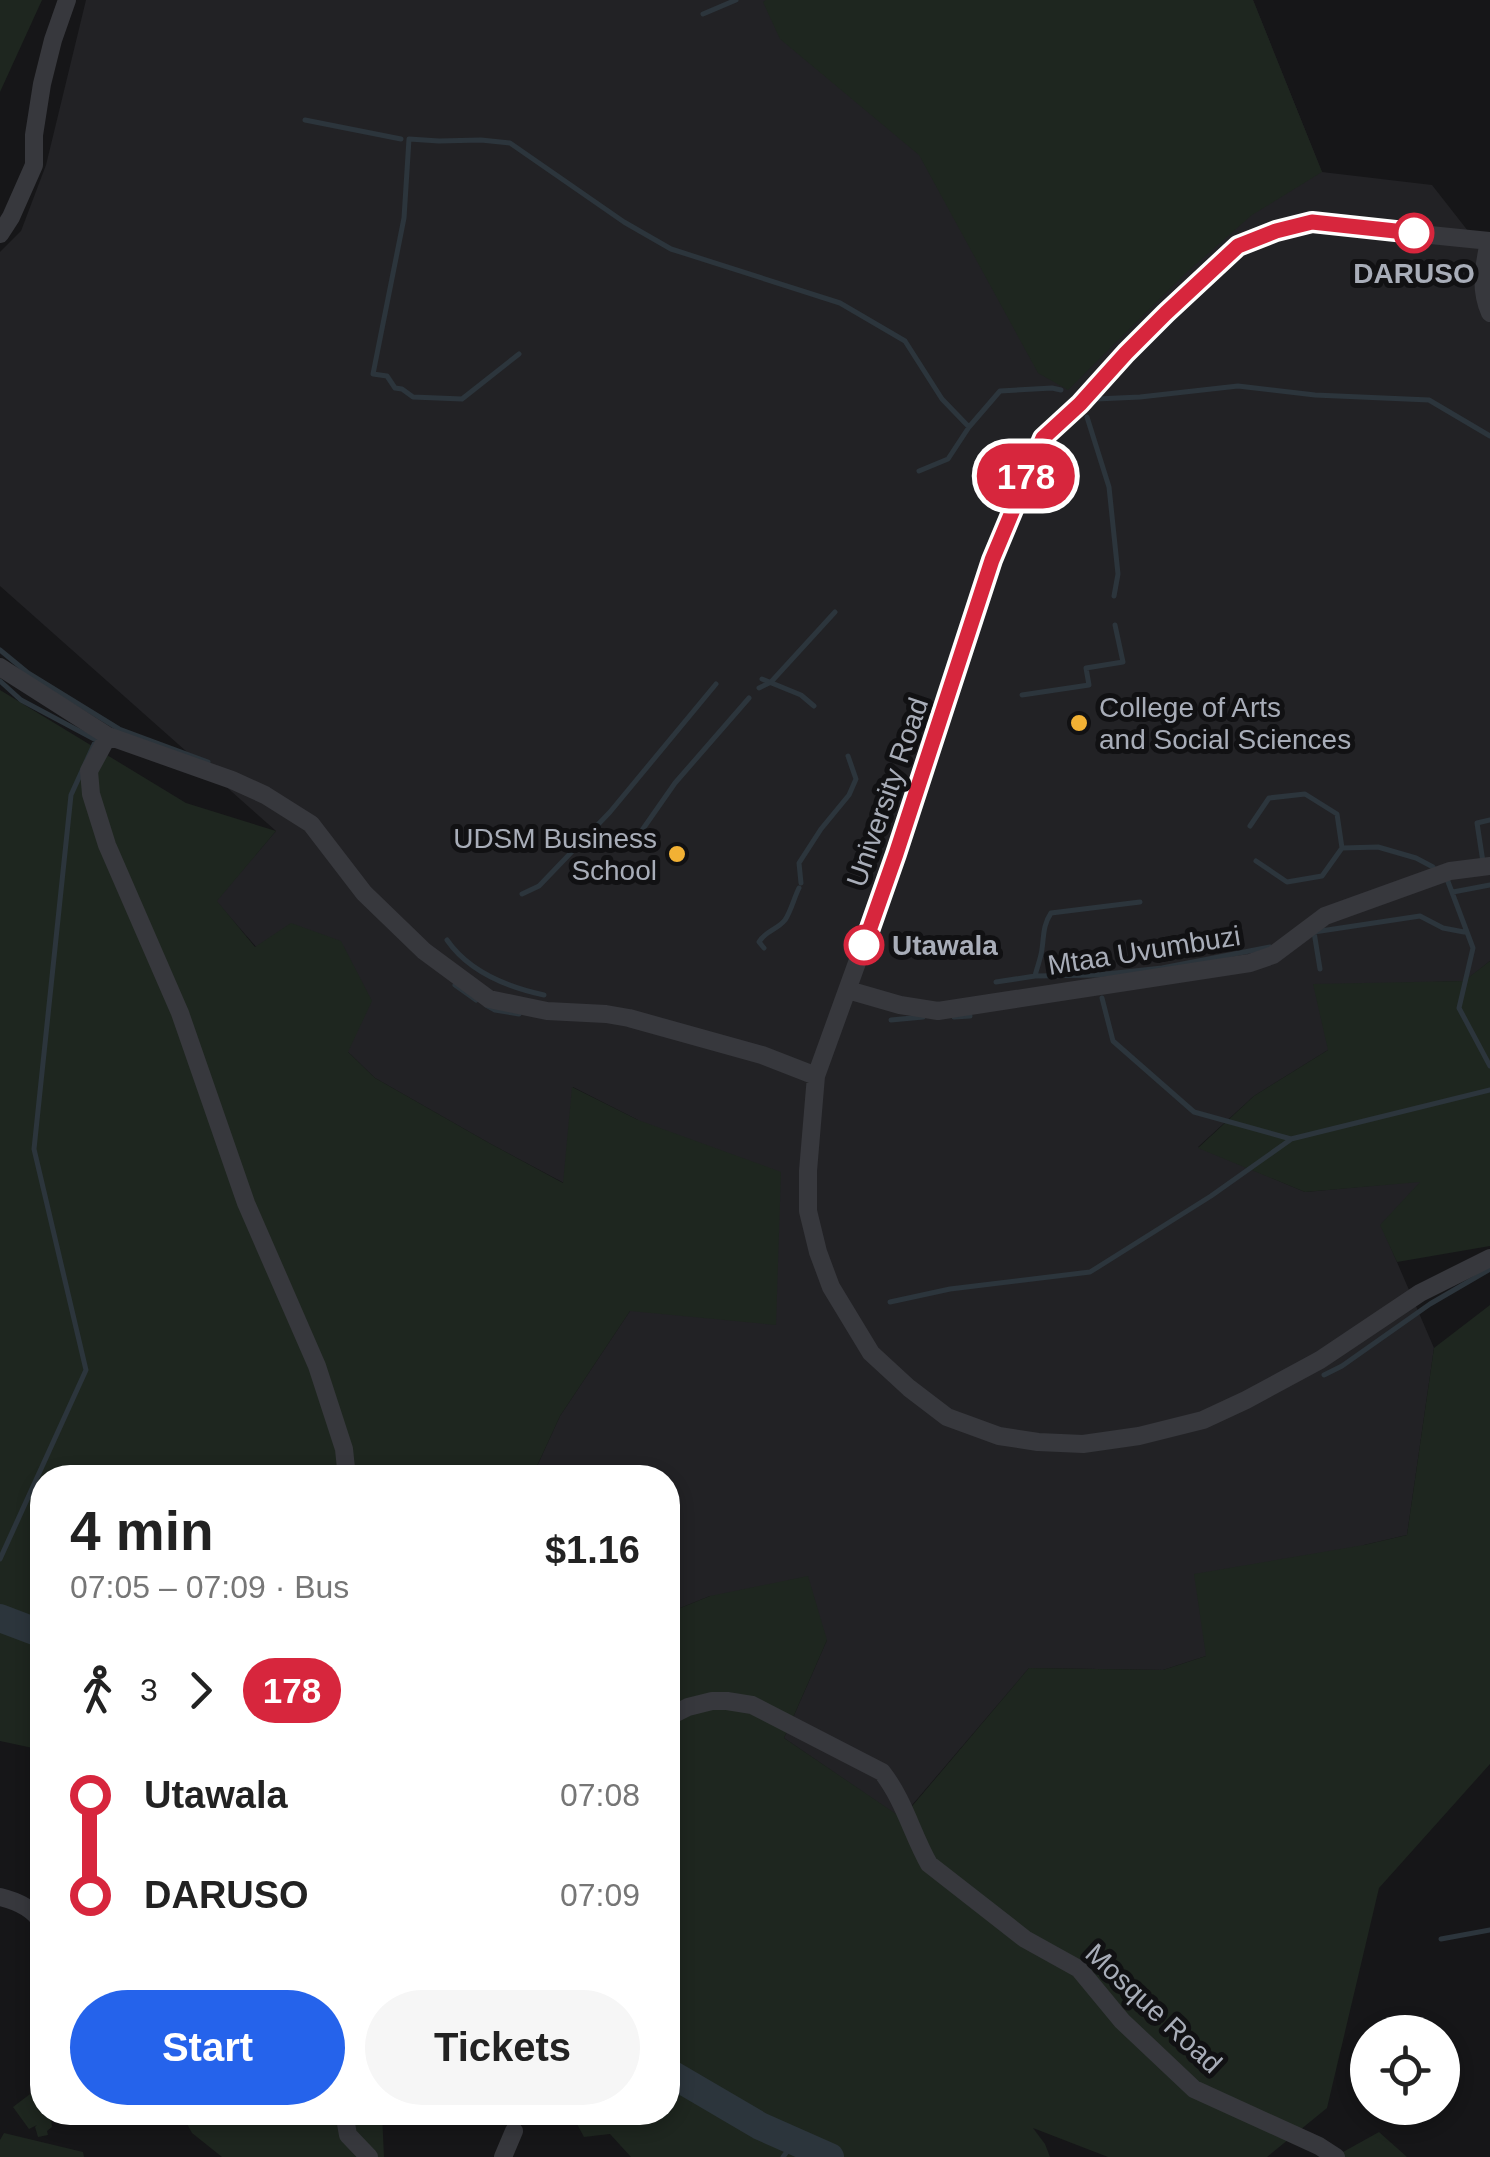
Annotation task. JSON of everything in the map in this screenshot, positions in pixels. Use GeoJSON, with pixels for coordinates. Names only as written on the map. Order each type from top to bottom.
{"type":"FeatureCollection","features":[{"type":"Feature","properties":{"kind":"street"},"geometry":{"type":"LineString","coordinates":[[0,234],[34,165],[42,84],[67,0]]}},
{"type":"Feature","properties":{"kind":"street","name":"University Road"},"geometry":{"type":"LineString","coordinates":[[1490,241],[1312,222],[1238,246],[1043,438],[992,560],[896,854],[816,1076],[808,1171],[808,1210],[818,1252],[831,1287],[871,1353],[908,1388],[947,1416],[998,1436],[1038,1442],[1084,1444],[1203,1420],[1320,1360],[1420,1294],[1490,1258]]}},
{"type":"Feature","properties":{"kind":"street"},"geometry":{"type":"LineString","coordinates":[[1490,241],[1482,280],[1490,313]]}},
{"type":"Feature","properties":{"kind":"street"},"geometry":{"type":"LineString","coordinates":[[0,667],[108,736],[232,780],[311,824],[364,893],[424,951],[489,1000],[547,1011],[629,1018],[762,1054],[816,1076]]}},
{"type":"Feature","properties":{"kind":"street"},"geometry":{"type":"LineString","coordinates":[[108,736],[88,771],[107,844],[185,1026],[246,1203],[317,1366],[346,1465]]}},
{"type":"Feature","properties":{"kind":"street","name":"Mtaa Uvumbuzi"},"geometry":{"type":"LineString","coordinates":[[848,990],[938,1011],[1250,963],[1273,955],[1325,916],[1450,871],[1490,866]]}},
{"type":"Feature","properties":{"kind":"street","name":"Mosque Road"},"geometry":{"type":"LineString","coordinates":[[680,1711],[712,1701],[752,1705],[882,1772],[894,1788],[929,1864],[1025,1939],[1079,1969],[1122,2022],[1194,2090],[1336,2157]]}},
{"type":"Feature","properties":{"kind":"street"},"geometry":{"type":"LineString","coordinates":[[0,1897],[30,1909]]}},
{"type":"Feature","properties":{"kind":"street"},"geometry":{"type":"LineString","coordinates":[[346,2125],[348,2135],[369,2157]]}},
{"type":"Feature","properties":{"kind":"street"},"geometry":{"type":"LineString","coordinates":[[503,2157],[514,2131]]}},
{"type":"Feature","properties":{"kind":"shaded area"},"geometry":{"type":"Polygon","coordinates":[[[0,0],[42,0],[0,92],[0,0]]]}},
{"type":"Feature","properties":{"kind":"shaded area"},"geometry":{"type":"Polygon","coordinates":[[[86,0],[1253,0],[1322,172],[1432,185],[1490,259],[1490,961],[1465,981],[1401,983],[1328,1050],[1254,1096],[1198,1147],[1305,1192],[1422,1181],[1381,1225],[1434,1348],[1407,1535],[1364,1545],[1206,1656],[1163,1670],[1029,1668],[901,1818],[784,1738],[827,1640],[710,1596],[680,1608],[680,1465],[538,1465],[560,1416],[630,1311],[638,1120],[573,1087],[564,1183],[375,1078],[216,901],[276,831],[0,586],[0,252],[21,231],[46,165],[86,0]]]}},
{"type":"Feature","properties":{"kind":"shaded area"},"geometry":{"type":"Polygon","coordinates":[[[1253,0],[1322,172],[1252,215],[1188,271],[1068,390],[1038,373],[919,155],[780,39],[763,2],[1253,0]]]}},
{"type":"Feature","properties":{"kind":"shaded area"},"geometry":{"type":"Polygon","coordinates":[[[0,690],[186,803],[276,831],[217,901],[255,947],[291,923],[341,941],[372,1001],[348,1052],[375,1078],[563,1183],[572,1087],[638,1120],[781,1172],[776,1325],[630,1311],[560,1416],[538,1465],[30,1465],[30,1747],[0,1741],[0,690]]]}},
{"type":"Feature","properties":{"kind":"shaded area"},"geometry":{"type":"Polygon","coordinates":[[[1490,961],[1490,1246],[1397,1262],[1380,1225],[1420,1182],[1305,1192],[1198,1148],[1254,1096],[1328,1050],[1313,984],[1464,981],[1490,961]]]}},
{"type":"Feature","properties":{"kind":"shaded area"},"geometry":{"type":"Polygon","coordinates":[[[1490,1305],[1490,1764],[1379,1888],[1327,2108],[1267,2157],[1108,2157],[1033,2128],[1050,2157],[631,2157],[610,2134],[584,2137],[578,2125],[680,2125],[680,1608],[710,1596],[808,1576],[827,1640],[784,1738],[902,1818],[1029,1668],[1163,1670],[1206,1656],[1194,1574],[1407,1535],[1434,1348],[1490,1305]]]}},
{"type":"Feature","properties":{"kind":"shaded area"},"geometry":{"type":"Polygon","coordinates":[[[30,2094],[30,2125],[37,2125],[29,2129],[13,2107],[30,2094]]]}},
{"type":"Feature","properties":{"kind":"shaded area"},"geometry":{"type":"Polygon","coordinates":[[[188,2125],[383,2125],[384,2157],[222,2157],[188,2125]]]}},
{"type":"Feature","properties":{"kind":"shaded area"},"geometry":{"type":"Polygon","coordinates":[[[35,2127],[52,2127],[48,2135],[38,2137],[35,2127]]]}},
{"type":"Feature","properties":{"kind":"shaded area"},"geometry":{"type":"Polygon","coordinates":[[[1379,2132],[1407,2157],[1334,2157],[1379,2132]]]}},
{"type":"Feature","properties":{"kind":"shaded area"},"geometry":{"type":"Polygon","coordinates":[[[4,2133],[83,2152],[84,2157],[0,2157],[4,2133]]]}},
{"type":"Feature","properties":{"kind":"waterway"},"geometry":{"type":"LineString","coordinates":[[703,14],[736,0]]}},
{"type":"Feature","properties":{"kind":"waterway"},"geometry":{"type":"LineString","coordinates":[[305,120],[401,139]]}},
{"type":"Feature","properties":{"kind":"waterway"},"geometry":{"type":"LineString","coordinates":[[519,354],[462,399],[413,397],[395,388],[387,376],[373,374],[404,218],[409,139],[510,143],[624,222],[671,249],[840,303],[905,341],[942,399],[969,427]]}},
{"type":"Feature","properties":{"kind":"waterway"},"geometry":{"type":"LineString","coordinates":[[1096,399],[1238,386],[1315,395],[1429,400],[1490,436]]}},
{"type":"Feature","properties":{"kind":"waterway"},"geometry":{"type":"LineString","coordinates":[[919,471],[948,459],[1000,391],[1061,390]]}},
{"type":"Feature","properties":{"kind":"waterway"},"geometry":{"type":"LineString","coordinates":[[1087,417],[1109,487],[1118,574],[1114,596]]}},
{"type":"Feature","properties":{"kind":"waterway"},"geometry":{"type":"LineString","coordinates":[[759,688],[771,682],[835,612]]}},
{"type":"Feature","properties":{"kind":"waterway"},"geometry":{"type":"LineString","coordinates":[[1022,695],[1089,685],[1086,668],[1123,662],[1115,625]]}},
{"type":"Feature","properties":{"kind":"waterway"},"geometry":{"type":"LineString","coordinates":[[0,650],[28,673],[119,729],[208,762]]}},
{"type":"Feature","properties":{"kind":"waterway"},"geometry":{"type":"LineString","coordinates":[[762,679],[801,695],[814,706]]}},
{"type":"Feature","properties":{"kind":"waterway"},"geometry":{"type":"LineString","coordinates":[[0,681],[21,700],[96,740],[71,795],[34,1149],[86,1370],[43,1465]]}},
{"type":"Feature","properties":{"kind":"waterway"},"geometry":{"type":"LineString","coordinates":[[522,894],[539,886],[610,812],[716,684]]}},
{"type":"Feature","properties":{"kind":"waterway"},"geometry":{"type":"LineString","coordinates":[[631,846],[675,783],[749,698]]}},
{"type":"Feature","properties":{"kind":"waterway"},"geometry":{"type":"LineString","coordinates":[[801,883],[799,863],[849,795],[856,779],[848,756]]}},
{"type":"Feature","properties":{"kind":"waterway"},"geometry":{"type":"LineString","coordinates":[[1250,826],[1269,798],[1305,794],[1337,814],[1342,848],[1322,876],[1287,882],[1256,861]]}},
{"type":"Feature","properties":{"kind":"waterway"},"geometry":{"type":"LineString","coordinates":[[1483,862],[1477,823],[1490,820]]}},
{"type":"Feature","properties":{"kind":"waterway"},"geometry":{"type":"LineString","coordinates":[[1342,848],[1378,847],[1433,867]]}},
{"type":"Feature","properties":{"kind":"waterway"},"geometry":{"type":"LineString","coordinates":[[1447,879],[1473,948],[1459,1008],[1490,1066]]}},
{"type":"Feature","properties":{"kind":"waterway"},"geometry":{"type":"LineString","coordinates":[[1453,892],[1490,885]]}},
{"type":"Feature","properties":{"kind":"waterway"},"geometry":{"type":"LineString","coordinates":[[764,948],[759,942],[785,920],[799,888]]}},
{"type":"Feature","properties":{"kind":"waterway"},"geometry":{"type":"LineString","coordinates":[[1035,976],[1051,913],[1140,902]]}},
{"type":"Feature","properties":{"kind":"waterway"},"geometry":{"type":"LineString","coordinates":[[1320,969],[1314,932],[1420,916],[1443,928],[1464,932]]}},
{"type":"Feature","properties":{"kind":"waterway"},"geometry":{"type":"LineString","coordinates":[[447,940],[466,961],[490,976],[544,995]]}},
{"type":"Feature","properties":{"kind":"waterway"},"geometry":{"type":"LineString","coordinates":[[996,982],[1162,968],[1270,947]]}},
{"type":"Feature","properties":{"kind":"waterway"},"geometry":{"type":"LineString","coordinates":[[455,985],[476,1000]]}},
{"type":"Feature","properties":{"kind":"waterway"},"geometry":{"type":"LineString","coordinates":[[1102,998],[1113,1041],[1194,1112],[1291,1139],[1490,1090]]}},
{"type":"Feature","properties":{"kind":"waterway"},"geometry":{"type":"LineString","coordinates":[[486,1005],[519,1014]]}},
{"type":"Feature","properties":{"kind":"waterway"},"geometry":{"type":"LineString","coordinates":[[954,1017],[970,1016]]}},
{"type":"Feature","properties":{"kind":"waterway"},"geometry":{"type":"LineString","coordinates":[[891,1020],[923,1017]]}},
{"type":"Feature","properties":{"kind":"waterway"},"geometry":{"type":"LineString","coordinates":[[890,1302],[950,1289],[1090,1272],[1211,1196],[1290,1140]]}},
{"type":"Feature","properties":{"kind":"waterway"},"geometry":{"type":"LineString","coordinates":[[1324,1375],[1490,1269]]}},
{"type":"Feature","properties":{"kind":"waterway"},"geometry":{"type":"LineString","coordinates":[[0,1559],[30,1493]]}},
{"type":"Feature","properties":{"kind":"waterway"},"geometry":{"type":"LineString","coordinates":[[0,1618],[30,1629]]}},
{"type":"Feature","properties":{"kind":"waterway"},"geometry":{"type":"LineString","coordinates":[[1441,1939],[1490,1930]]}},
{"type":"Feature","properties":{"kind":"waterway"},"geometry":{"type":"LineString","coordinates":[[680,2079],[760,2126],[830,2157]]}},
{"type":"Feature","properties":{"kind":"waterway"},"geometry":{"type":"LineString","coordinates":[[783,2157],[795,2141]]}},
{"type":"Feature","properties":{"kind":"bus line","name":"178"},"geometry":{"type":"LineString","coordinates":[[864,945],[992,560],[1043,438],[1238,246],[1312,222],[1414,233]]}},
{"type":"Feature","properties":{"kind":"place","name":"DARUSO"},"geometry":{"type":"Point","coordinates":[1414,233]}},
{"type":"Feature","properties":{"kind":"place","name":"College of Arts and Social Sciences"},"geometry":{"type":"Point","coordinates":[1079,723]}},
{"type":"Feature","properties":{"kind":"place","name":"UDSM Business School"},"geometry":{"type":"Point","coordinates":[677,854]}},
{"type":"Feature","properties":{"kind":"place","name":"Utawala"},"geometry":{"type":"Point","coordinates":[864,945]}}]}
